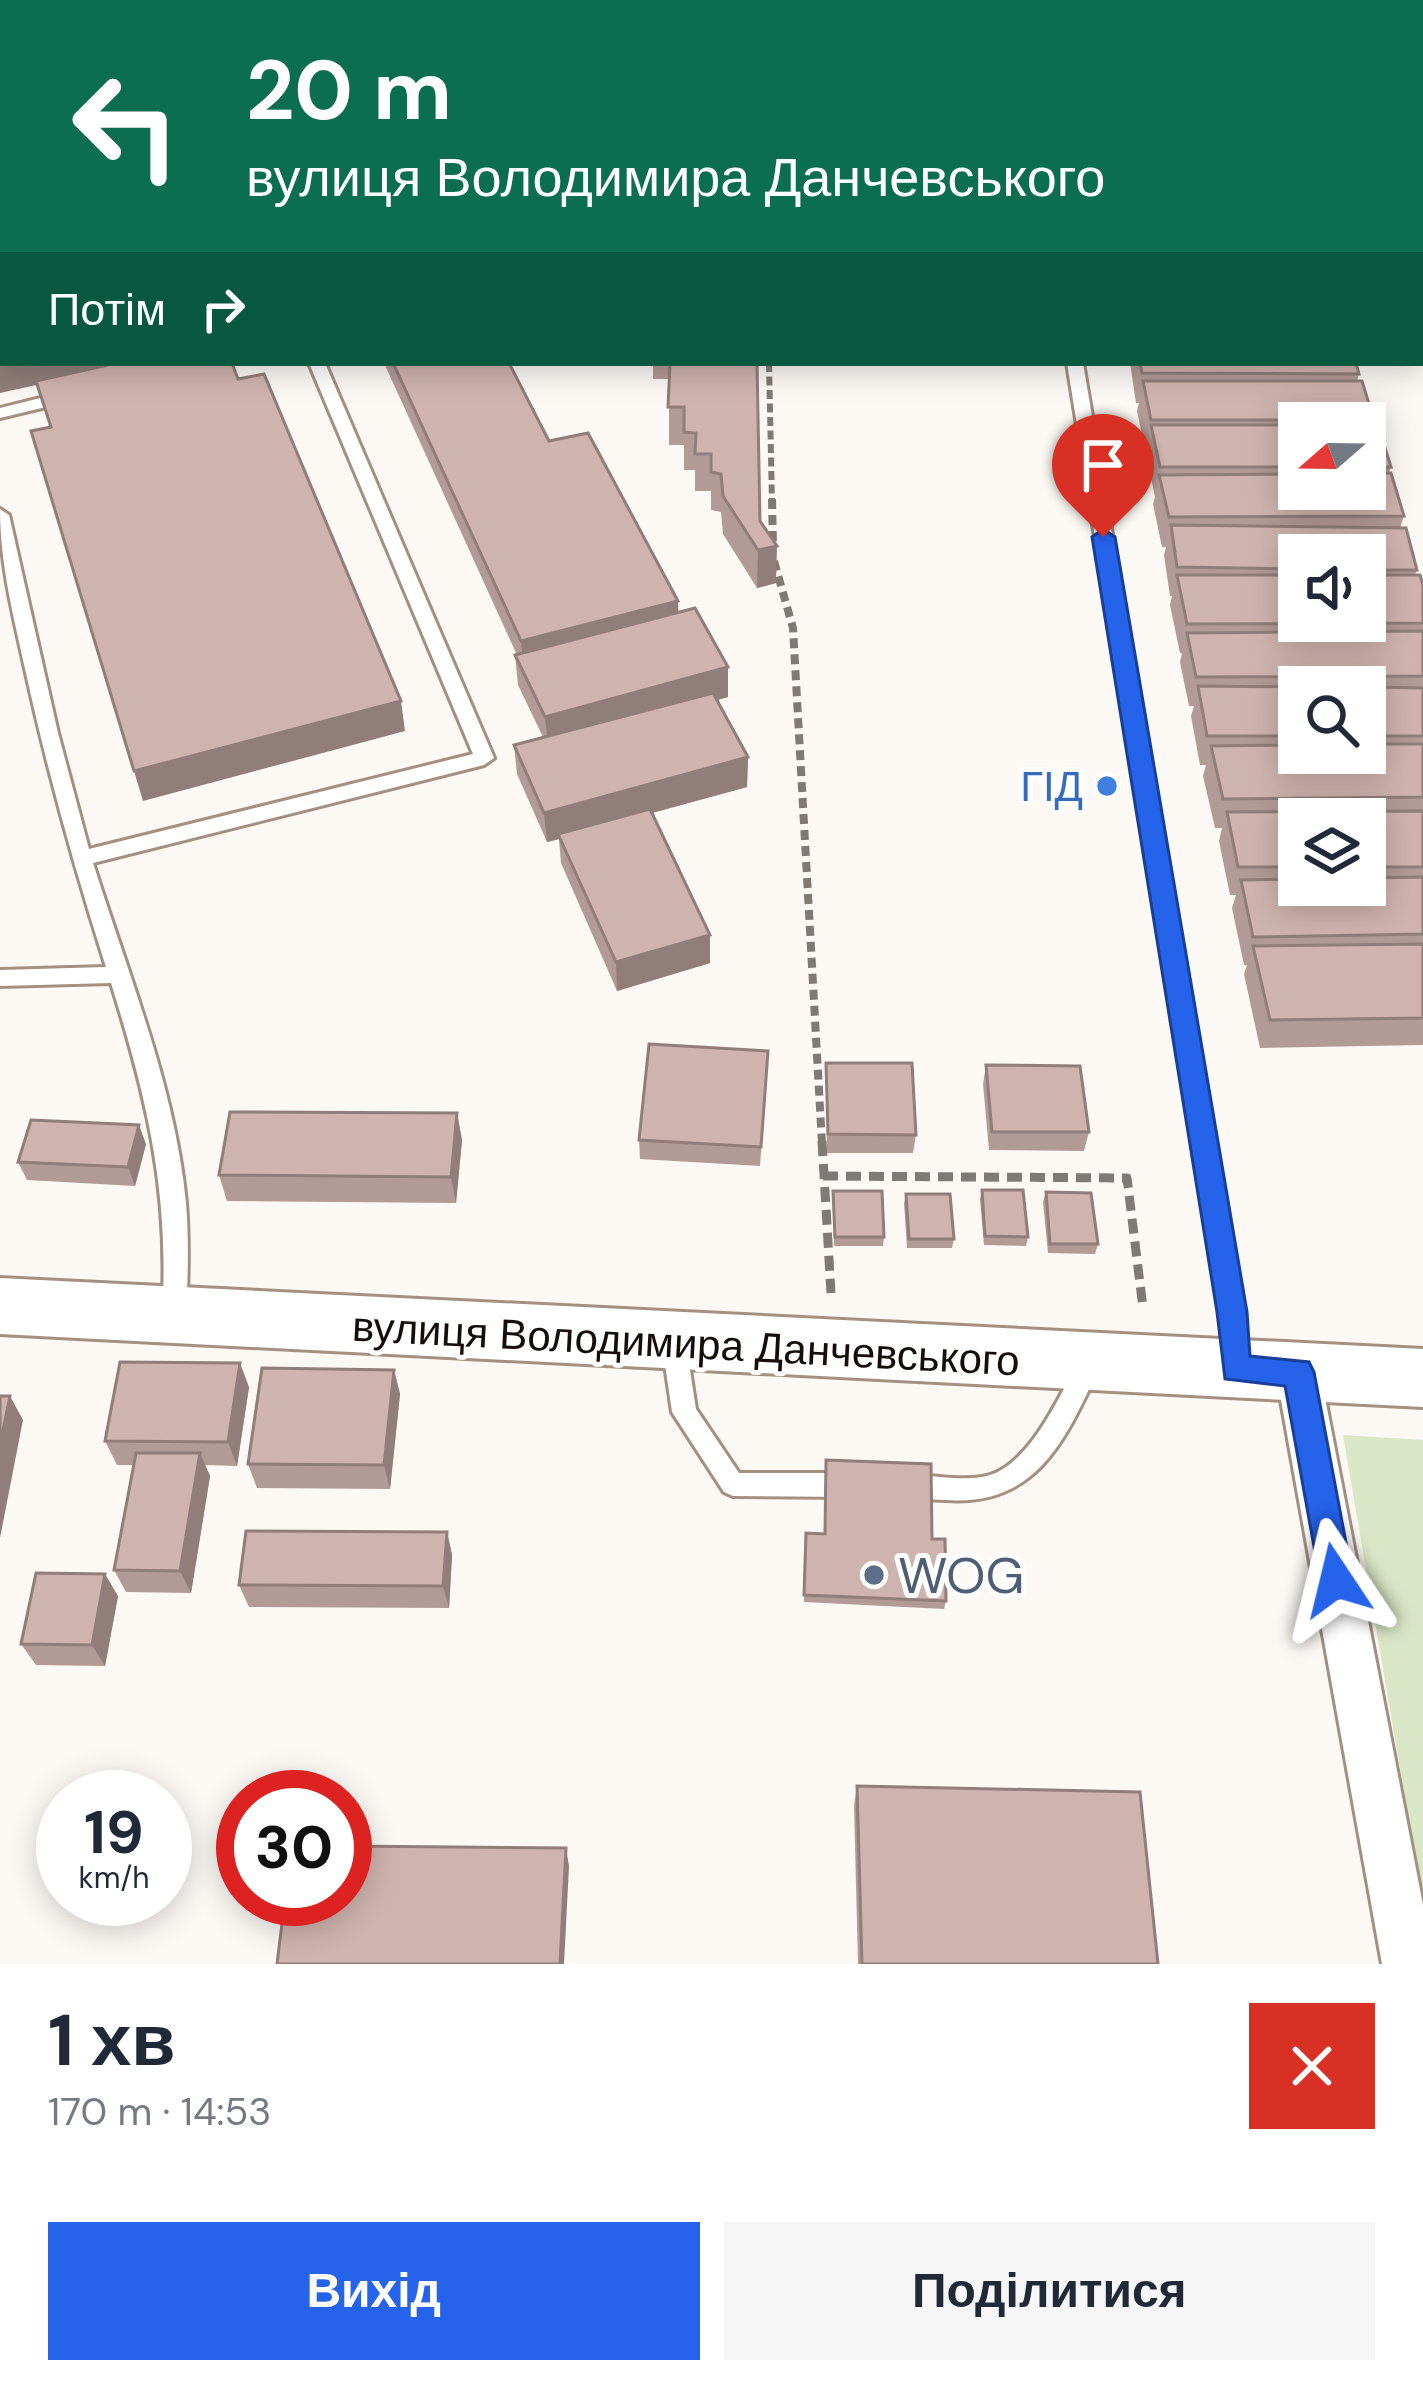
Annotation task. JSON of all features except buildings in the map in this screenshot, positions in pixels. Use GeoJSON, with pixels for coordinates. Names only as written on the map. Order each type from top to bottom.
{"type":"FeatureCollection","features":[{"type":"Feature","properties":{"kind":"street","name":"вулиця Володимира Данчевського"},"geometry":{"type":"LineString","coordinates":[[0,1306],[1089,1364],[1406,1374]]}},
{"type":"Feature","properties":{"kind":"street"},"geometry":{"type":"LineString","coordinates":[[1267,1371],[1408,1964]]}},
{"type":"Feature","properties":{"kind":"lane"},"geometry":{"type":"LineString","coordinates":[[82,858],[484,758],[318,366]]}},
{"type":"Feature","properties":{"kind":"lane"},"geometry":{"type":"LineString","coordinates":[[1075,366],[1232,1312],[1267,1371]]}},
{"type":"Feature","properties":{"kind":"lane"},"geometry":{"type":"LineString","coordinates":[[0,413],[92,391]]}},
{"type":"Feature","properties":{"kind":"lane"},"geometry":{"type":"LineString","coordinates":[[0,515],[82,858],[167,1145],[180,1261],[174,1316]]}},
{"type":"Feature","properties":{"kind":"lane"},"geometry":{"type":"LineString","coordinates":[[0,978],[118,975]]}},
{"type":"Feature","properties":{"kind":"lane"},"geometry":{"type":"LineString","coordinates":[[674,1343],[684,1412],[734,1484],[992,1487],[1030,1461],[1053,1431],[1089,1364]]}},
{"type":"Feature","properties":{"kind":"path"},"geometry":{"type":"LineString","coordinates":[[769,366],[773,558],[794,628],[831,1293]]}},
{"type":"Feature","properties":{"kind":"path"},"geometry":{"type":"LineString","coordinates":[[823,1175],[1126,1178],[1143,1308]]}},
{"type":"Feature","properties":{"kind":"green space"},"geometry":{"type":"Polygon","coordinates":[[[1343,1435],[1423,1440],[1423,1902],[1343,1435]]]}},
{"type":"Feature","properties":{"kind":"place","name":"ГІД"},"geometry":{"type":"Point","coordinates":[1107,786]}},
{"type":"Feature","properties":{"kind":"place","name":"WOG"},"geometry":{"type":"Point","coordinates":[874,1575]}},
{"type":"Feature","properties":{"kind":"route"},"geometry":{"type":"LineString","coordinates":[[1103,537],[1232,1312],[1236,1369],[1298,1372],[1336,1580]]}}]}
